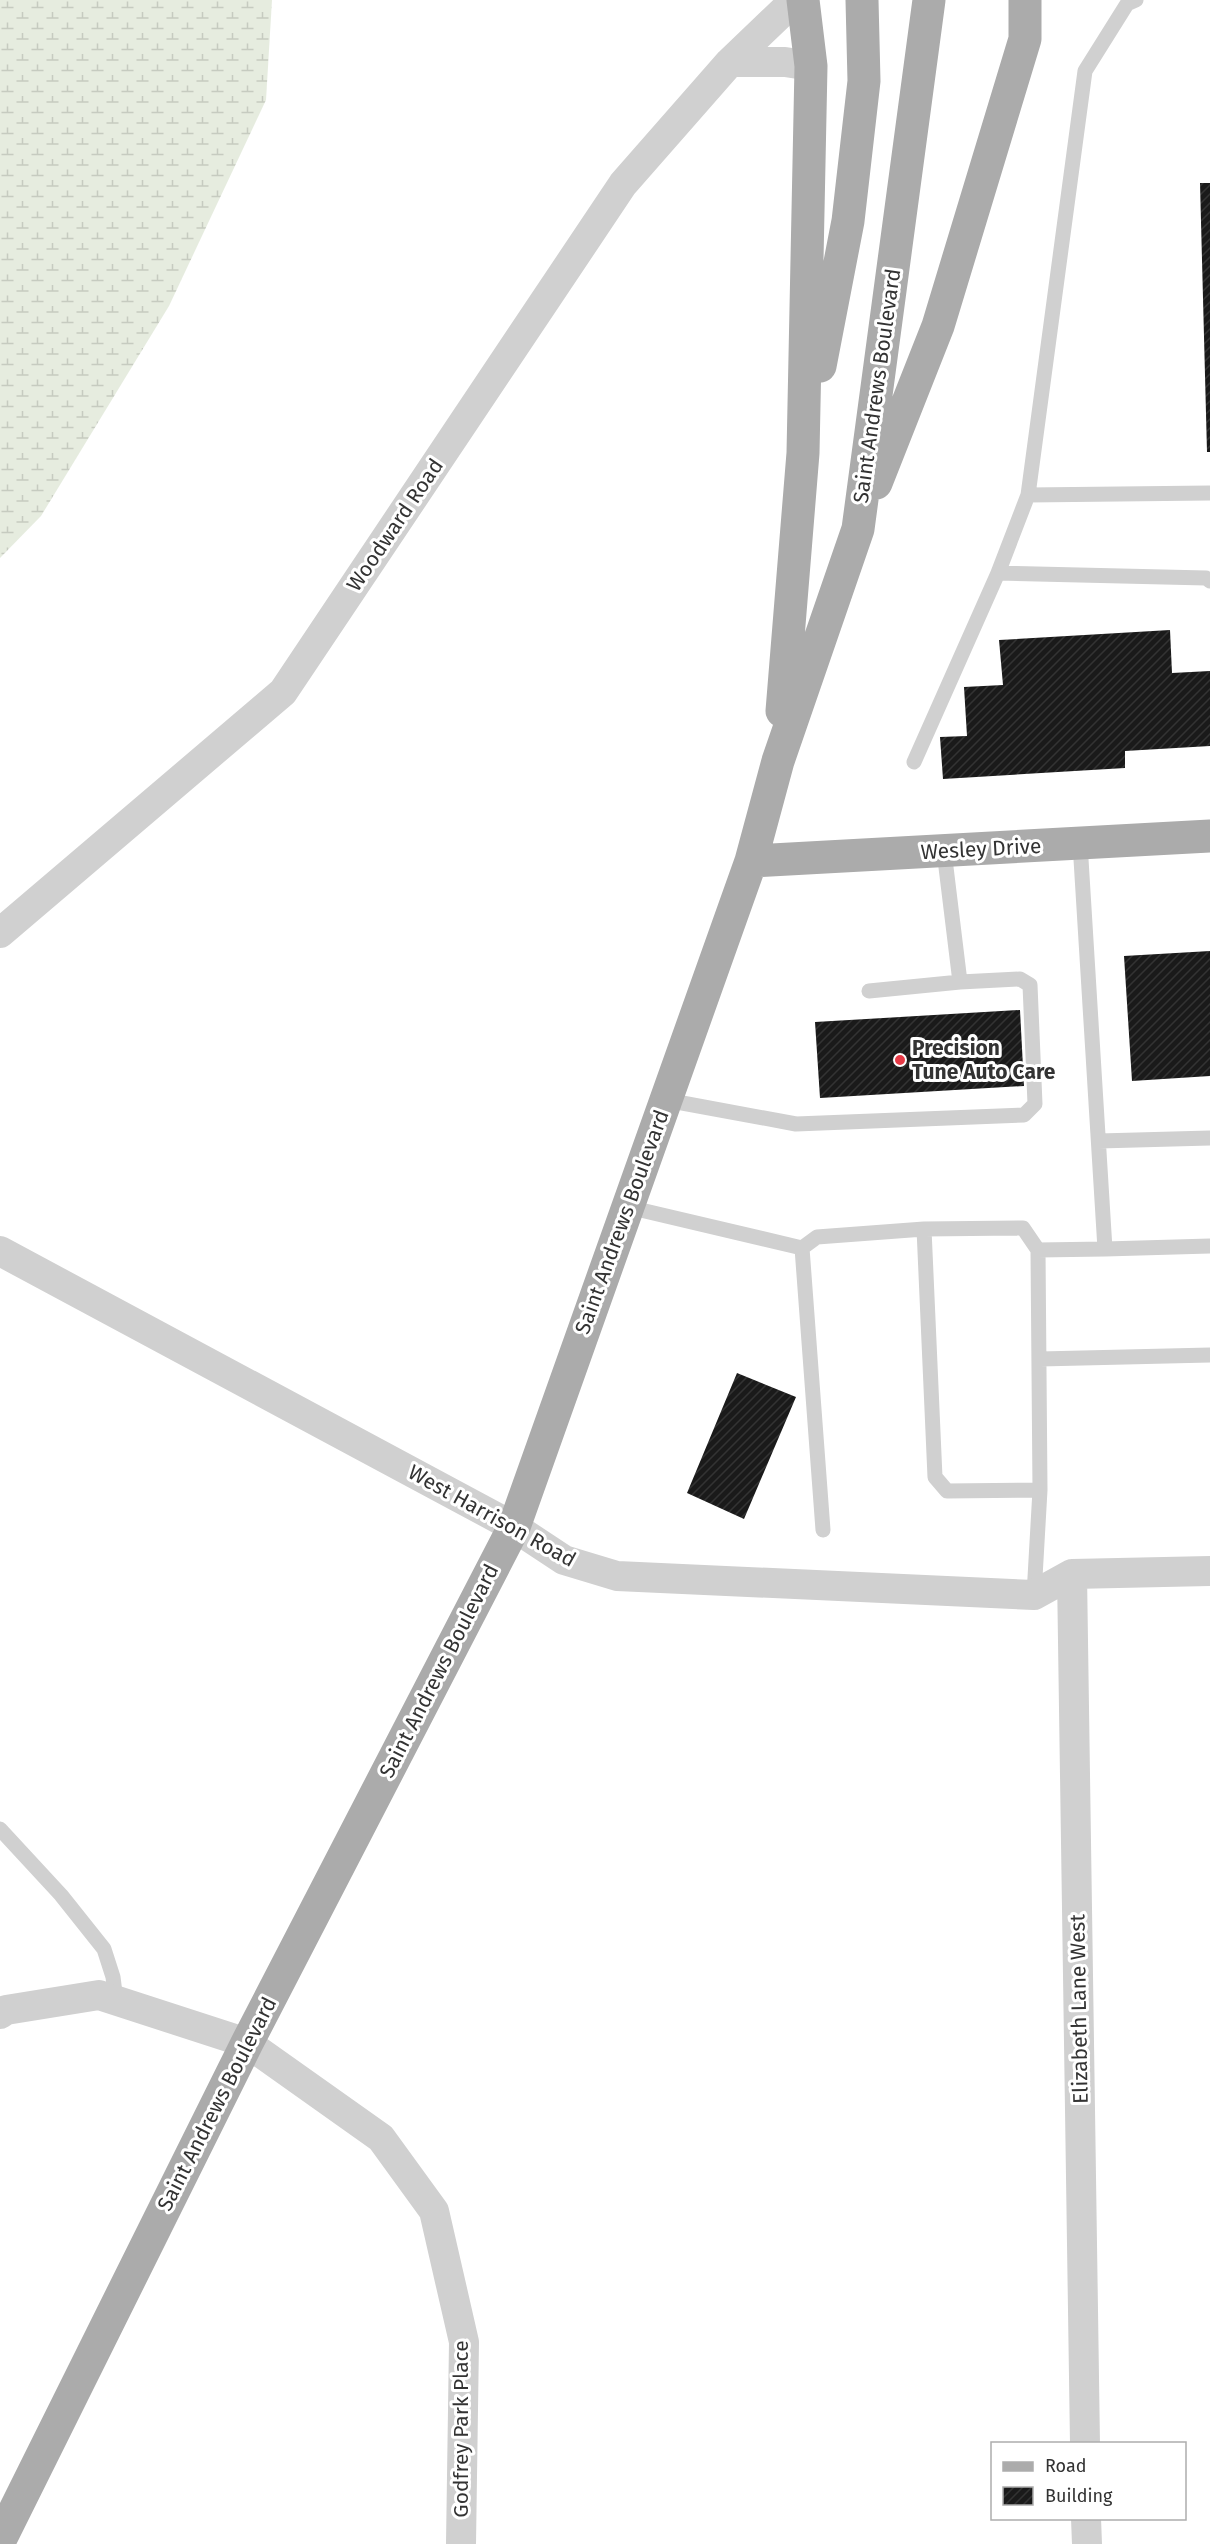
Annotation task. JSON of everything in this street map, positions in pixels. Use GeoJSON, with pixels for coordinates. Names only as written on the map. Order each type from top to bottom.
{"type":"FeatureCollection","features":[{"type":"Feature","properties":{"kind":"main road","name":"Saint Andrews Boulevard"},"geometry":{"type":"LineString","coordinates":[[778,761],[803,453],[811,66],[803,0]]}},
{"type":"Feature","properties":{"kind":"main road"},"geometry":{"type":"LineString","coordinates":[[803,453],[848,221],[864,81],[862,0]]}},
{"type":"Feature","properties":{"kind":"main road","name":"Saint Andrews Boulevard"},"geometry":{"type":"LineString","coordinates":[[0,2540],[247,2043],[514,1527],[751,861],[778,761],[858,529],[929,0]]}},
{"type":"Feature","properties":{"kind":"main road"},"geometry":{"type":"LineString","coordinates":[[858,529],[938,326],[1025,39],[1025,0]]}},
{"type":"Feature","properties":{"kind":"main road","name":"Wesley Drive"},"geometry":{"type":"LineString","coordinates":[[751,861],[1210,836]]}},
{"type":"Feature","properties":{"kind":"street","name":"Woodward Road"},"geometry":{"type":"LineString","coordinates":[[0,933],[283,692],[623,184],[730,62],[795,0]]}},
{"type":"Feature","properties":{"kind":"street"},"geometry":{"type":"LineString","coordinates":[[730,62],[785,62],[811,66]]}},
{"type":"Feature","properties":{"kind":"street","name":"West Harrison Road"},"geometry":{"type":"LineString","coordinates":[[0,1251],[514,1527],[564,1560],[617,1576],[1034,1595]]}},
{"type":"Feature","properties":{"kind":"street"},"geometry":{"type":"LineString","coordinates":[[1034,1595],[1072,1574],[1210,1571]]}},
{"type":"Feature","properties":{"kind":"street","name":"Elizabeth Lane West"},"geometry":{"type":"LineString","coordinates":[[1072,1574],[1085,2442]]}},
{"type":"Feature","properties":{"kind":"street","name":"Godfrey Park Place"},"geometry":{"type":"LineString","coordinates":[[2,2010],[99,1995],[247,2043],[381,2138],[434,2211],[464,2342],[461,2544]]}},
{"type":"Feature","properties":{"kind":"street"},"geometry":{"type":"LineString","coordinates":[[1086,2520],[1087,2544]]}},
{"type":"Feature","properties":{"kind":"lane"},"geometry":{"type":"LineString","coordinates":[[914,762],[998,573],[1028,495],[1035,458],[1085,71],[1127,4],[1136,0]]}},
{"type":"Feature","properties":{"kind":"lane"},"geometry":{"type":"LineString","coordinates":[[1028,495],[1210,493]]}},
{"type":"Feature","properties":{"kind":"lane"},"geometry":{"type":"LineString","coordinates":[[998,573],[1153,575],[1206,578],[1210,581]]}},
{"type":"Feature","properties":{"kind":"lane"},"geometry":{"type":"LineString","coordinates":[[1080,843],[1105,1249]]}},
{"type":"Feature","properties":{"kind":"lane"},"geometry":{"type":"LineString","coordinates":[[944,851],[960,982]]}},
{"type":"Feature","properties":{"kind":"lane"},"geometry":{"type":"LineString","coordinates":[[666,1101],[796,1124],[1024,1115],[1035,1104],[1030,985],[1020,979],[869,991]]}},
{"type":"Feature","properties":{"kind":"lane"},"geometry":{"type":"LineString","coordinates":[[1099,1141],[1210,1138]]}},
{"type":"Feature","properties":{"kind":"lane"},"geometry":{"type":"LineString","coordinates":[[628,1207],[802,1248],[817,1237],[924,1229],[1023,1228],[1038,1250],[1040,1490],[1034,1595]]}},
{"type":"Feature","properties":{"kind":"lane"},"geometry":{"type":"LineString","coordinates":[[924,1229],[935,1477],[947,1491],[1040,1490]]}},
{"type":"Feature","properties":{"kind":"lane"},"geometry":{"type":"LineString","coordinates":[[1038,1250],[1210,1246]]}},
{"type":"Feature","properties":{"kind":"lane"},"geometry":{"type":"LineString","coordinates":[[802,1248],[823,1530]]}},
{"type":"Feature","properties":{"kind":"lane"},"geometry":{"type":"LineString","coordinates":[[1040,1359],[1210,1355]]}},
{"type":"Feature","properties":{"kind":"lane"},"geometry":{"type":"LineString","coordinates":[[0,1829],[61,1895],[104,1949],[113,1977],[116,2001]]}},
{"type":"Feature","properties":{"kind":"green space"},"geometry":{"type":"Polygon","coordinates":[[[0,0],[272,0],[266,100],[169,306],[41,516],[0,558],[0,0]]]}},
{"type":"Feature","properties":{"kind":"building"},"geometry":{"type":"Polygon","coordinates":[[[1200,183],[1210,183],[1210,452],[1207,452],[1200,183]]]}},
{"type":"Feature","properties":{"kind":"building"},"geometry":{"type":"Polygon","coordinates":[[[1170,630],[1172,673],[1210,671],[1210,746],[1125,751],[1125,768],[943,779],[940,737],[967,736],[964,687],[1003,685],[999,640],[1170,630]]]}},
{"type":"Feature","properties":{"kind":"building"},"geometry":{"type":"Polygon","coordinates":[[[1210,951],[1210,1076],[1132,1081],[1124,956],[1210,951]]]}},
{"type":"Feature","properties":{"kind":"building"},"geometry":{"type":"Polygon","coordinates":[[[1020,1010],[1024,1086],[820,1098],[815,1022],[1020,1010]]]}},
{"type":"Feature","properties":{"kind":"building"},"geometry":{"type":"Polygon","coordinates":[[[737,1373],[796,1397],[744,1519],[687,1493],[737,1373]]]}},
{"type":"Feature","properties":{"kind":"place","name":"Precision Tune Auto Care"},"geometry":{"type":"Point","coordinates":[900,1060]}}]}
